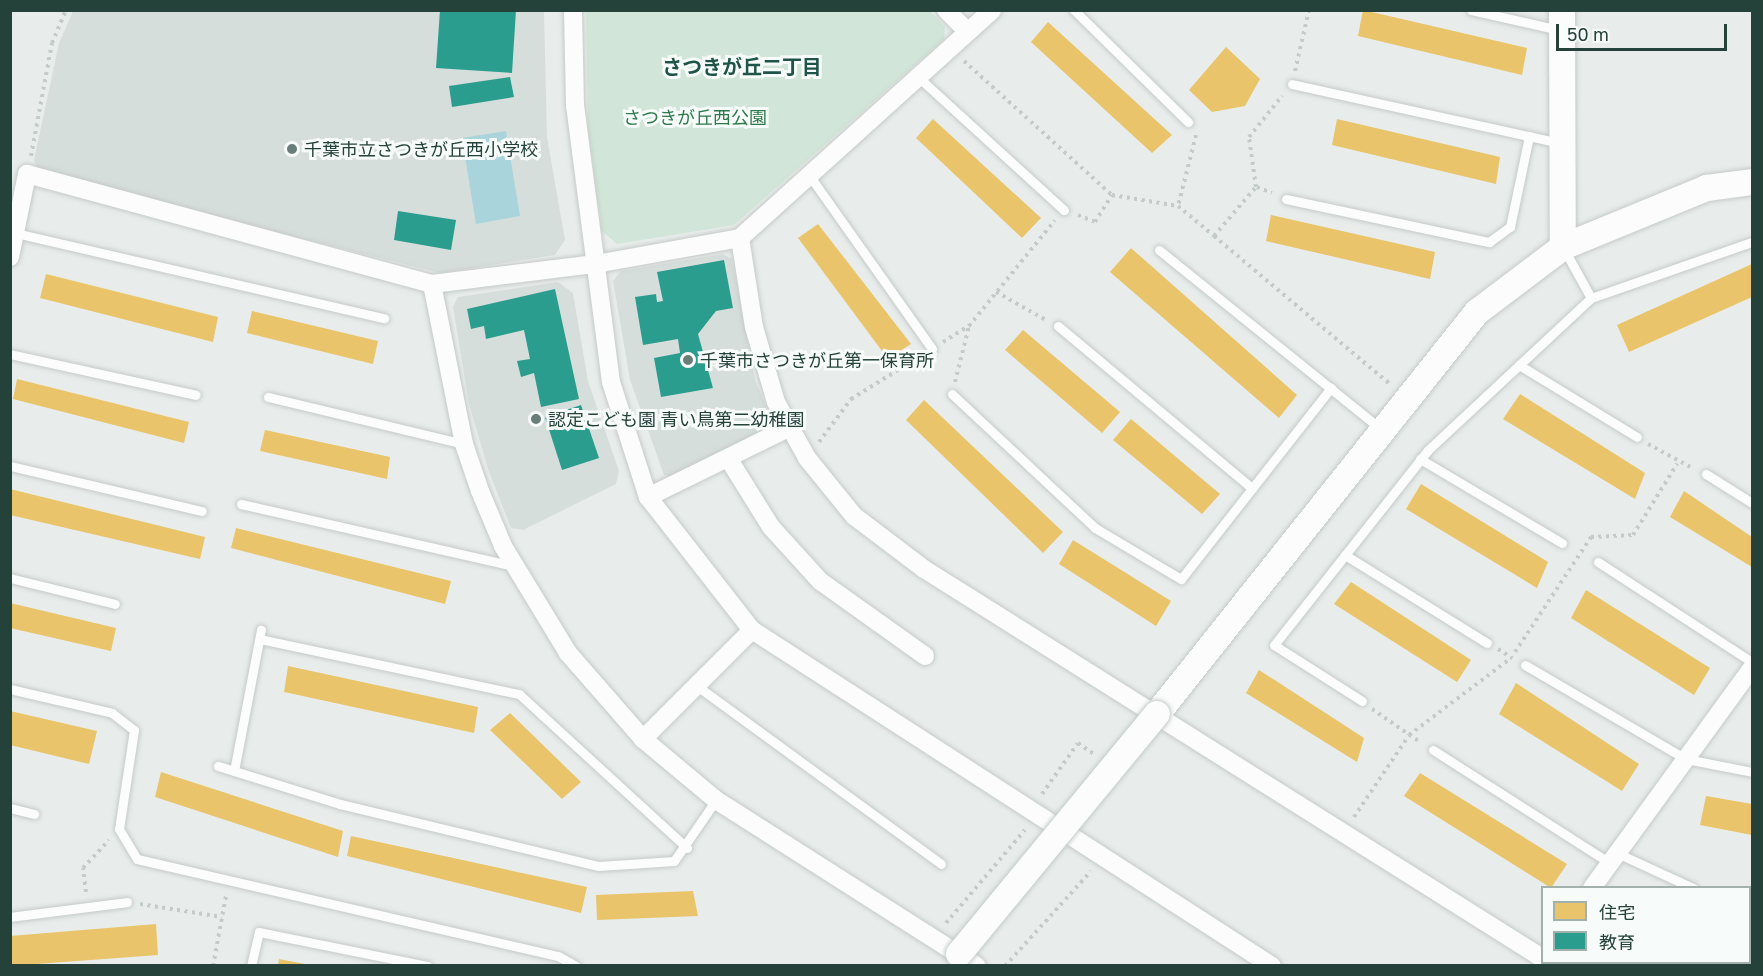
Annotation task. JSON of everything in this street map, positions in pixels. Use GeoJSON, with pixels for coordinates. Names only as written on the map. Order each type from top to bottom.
{"type":"FeatureCollection","features":[{"type":"Feature","properties":{"kind":"street"},"geometry":{"type":"LineString","coordinates":[[573,10],[575,105],[611,382],[648,497],[752,630],[1272,966]]}},
{"type":"Feature","properties":{"kind":"street"},"geometry":{"type":"LineString","coordinates":[[946,10],[967,31]]}},
{"type":"Feature","properties":{"kind":"street"},"geometry":{"type":"LineString","coordinates":[[10,257],[27,174],[432,284],[597,264],[740,238],[992,10]]}},
{"type":"Feature","properties":{"kind":"street"},"geometry":{"type":"LineString","coordinates":[[1562,21],[1563,247]]}},
{"type":"Feature","properties":{"kind":"street"},"geometry":{"type":"LineString","coordinates":[[432,284],[464,444],[515,567],[568,653],[643,739],[716,800],[933,937],[962,962],[1406,397],[1478,312],[1563,247],[1707,188],[1752,182]]}},
{"type":"Feature","properties":{"kind":"street"},"geometry":{"type":"LineString","coordinates":[[740,238],[763,368],[788,429],[807,458],[854,516],[887,543],[1541,958]]}},
{"type":"Feature","properties":{"kind":"street"},"geometry":{"type":"LineString","coordinates":[[648,497],[788,429]]}},
{"type":"Feature","properties":{"kind":"street"},"geometry":{"type":"LineString","coordinates":[[728,458],[771,527],[820,581],[925,656]]}},
{"type":"Feature","properties":{"kind":"street"},"geometry":{"type":"LineString","coordinates":[[643,739],[752,630]]}},
{"type":"Feature","properties":{"kind":"street"},"geometry":{"type":"LineString","coordinates":[[1593,886],[1752,668]]}},
{"type":"Feature","properties":{"kind":"lane"},"geometry":{"type":"LineString","coordinates":[[1074,10],[1188,122]]}},
{"type":"Feature","properties":{"kind":"lane"},"geometry":{"type":"LineString","coordinates":[[1471,10],[1562,21]]}},
{"type":"Feature","properties":{"kind":"lane"},"geometry":{"type":"LineString","coordinates":[[917,76],[1064,210]]}},
{"type":"Feature","properties":{"kind":"lane"},"geometry":{"type":"LineString","coordinates":[[1292,84],[1562,144]]}},
{"type":"Feature","properties":{"kind":"lane"},"geometry":{"type":"LineString","coordinates":[[1286,199],[1489,242],[1510,227],[1529,136]]}},
{"type":"Feature","properties":{"kind":"lane"},"geometry":{"type":"LineString","coordinates":[[809,175],[932,349]]}},
{"type":"Feature","properties":{"kind":"lane"},"geometry":{"type":"LineString","coordinates":[[15,233],[384,318]]}},
{"type":"Feature","properties":{"kind":"lane"},"geometry":{"type":"LineString","coordinates":[[1362,701],[1274,645],[1420,459],[1591,298],[1752,242]]}},
{"type":"Feature","properties":{"kind":"lane"},"geometry":{"type":"LineString","coordinates":[[1563,247],[1591,298]]}},
{"type":"Feature","properties":{"kind":"lane"},"geometry":{"type":"LineString","coordinates":[[1159,250],[1381,429]]}},
{"type":"Feature","properties":{"kind":"lane"},"geometry":{"type":"LineString","coordinates":[[1058,326],[1252,488]]}},
{"type":"Feature","properties":{"kind":"lane"},"geometry":{"type":"LineString","coordinates":[[10,354],[196,395]]}},
{"type":"Feature","properties":{"kind":"lane"},"geometry":{"type":"LineString","coordinates":[[1519,365],[1637,437]]}},
{"type":"Feature","properties":{"kind":"lane"},"geometry":{"type":"LineString","coordinates":[[952,394],[1095,528],[1181,579],[1331,388]]}},
{"type":"Feature","properties":{"kind":"lane"},"geometry":{"type":"LineString","coordinates":[[268,397],[464,444]]}},
{"type":"Feature","properties":{"kind":"lane"},"geometry":{"type":"LineString","coordinates":[[1420,459],[1562,543]]}},
{"type":"Feature","properties":{"kind":"lane"},"geometry":{"type":"LineString","coordinates":[[10,466],[202,511]]}},
{"type":"Feature","properties":{"kind":"lane"},"geometry":{"type":"LineString","coordinates":[[1706,474],[1752,503]]}},
{"type":"Feature","properties":{"kind":"lane"},"geometry":{"type":"LineString","coordinates":[[241,504],[515,567]]}},
{"type":"Feature","properties":{"kind":"lane"},"geometry":{"type":"LineString","coordinates":[[1345,555],[1487,643]]}},
{"type":"Feature","properties":{"kind":"lane"},"geometry":{"type":"LineString","coordinates":[[1598,562],[1752,662]]}},
{"type":"Feature","properties":{"kind":"lane"},"geometry":{"type":"LineString","coordinates":[[10,578],[115,604]]}},
{"type":"Feature","properties":{"kind":"lane"},"geometry":{"type":"LineString","coordinates":[[234,771],[261,634],[519,694],[687,848]]}},
{"type":"Feature","properties":{"kind":"lane"},"geometry":{"type":"LineString","coordinates":[[1525,665],[1686,759],[1752,772]]}},
{"type":"Feature","properties":{"kind":"lane"},"geometry":{"type":"LineString","coordinates":[[697,686],[941,864]]}},
{"type":"Feature","properties":{"kind":"lane"},"geometry":{"type":"LineString","coordinates":[[10,689],[112,713],[135,730],[119,829],[137,859],[558,956],[576,966]]}},
{"type":"Feature","properties":{"kind":"lane"},"geometry":{"type":"LineString","coordinates":[[1433,750],[1614,858],[1688,886]]}},
{"type":"Feature","properties":{"kind":"lane"},"geometry":{"type":"LineString","coordinates":[[218,766],[340,804],[599,866],[657,866],[687,848],[716,800]]}},
{"type":"Feature","properties":{"kind":"lane"},"geometry":{"type":"LineString","coordinates":[[10,808],[34,814]]}},
{"type":"Feature","properties":{"kind":"lane"},"geometry":{"type":"LineString","coordinates":[[10,917],[127,902]]}},
{"type":"Feature","properties":{"kind":"lane"},"geometry":{"type":"LineString","coordinates":[[251,966],[259,932],[428,966]]}},
{"type":"Feature","properties":{"kind":"path"},"geometry":{"type":"LineString","coordinates":[[27,174],[52,43],[66,10]]}},
{"type":"Feature","properties":{"kind":"path"},"geometry":{"type":"LineString","coordinates":[[1214,236],[1256,187],[1249,137],[1292,84],[1309,10]]}},
{"type":"Feature","properties":{"kind":"path"},"geometry":{"type":"LineString","coordinates":[[949,47],[1112,195],[1178,206],[1406,397]]}},
{"type":"Feature","properties":{"kind":"path"},"geometry":{"type":"LineString","coordinates":[[1178,206],[1198,139],[1188,122]]}},
{"type":"Feature","properties":{"kind":"path"},"geometry":{"type":"LineString","coordinates":[[807,458],[851,399],[969,326],[1064,210],[1095,222],[1112,195]]}},
{"type":"Feature","properties":{"kind":"path"},"geometry":{"type":"LineString","coordinates":[[996,292],[1058,326]]}},
{"type":"Feature","properties":{"kind":"path"},"geometry":{"type":"LineString","coordinates":[[952,394],[969,326]]}},
{"type":"Feature","properties":{"kind":"path"},"geometry":{"type":"LineString","coordinates":[[1637,437],[1677,464],[1706,474]]}},
{"type":"Feature","properties":{"kind":"path"},"geometry":{"type":"LineString","coordinates":[[1344,832],[1409,735],[1512,658],[1591,537],[1633,535],[1677,464]]}},
{"type":"Feature","properties":{"kind":"path"},"geometry":{"type":"LineString","coordinates":[[1562,543],[1579,555],[1598,562]]}},
{"type":"Feature","properties":{"kind":"path"},"geometry":{"type":"LineString","coordinates":[[1487,643],[1525,665]]}},
{"type":"Feature","properties":{"kind":"path"},"geometry":{"type":"LineString","coordinates":[[1362,701],[1433,750]]}},
{"type":"Feature","properties":{"kind":"path"},"geometry":{"type":"LineString","coordinates":[[933,937],[1035,812],[1078,743],[1113,768]]}},
{"type":"Feature","properties":{"kind":"path"},"geometry":{"type":"LineString","coordinates":[[88,907],[83,868],[119,829]]}},
{"type":"Feature","properties":{"kind":"path"},"geometry":{"type":"LineString","coordinates":[[1005,966],[1104,857]]}},
{"type":"Feature","properties":{"kind":"path"},"geometry":{"type":"LineString","coordinates":[[213,966],[228,880]]}},
{"type":"Feature","properties":{"kind":"path"},"geometry":{"type":"LineString","coordinates":[[127,902],[222,917]]}},
{"type":"Feature","properties":{"kind":"shaded area","name":"千葉市立さつきが丘西小学校"},"geometry":{"type":"Polygon","coordinates":[[[73,11],[544,11],[547,137],[565,240],[555,255],[440,273],[39,172],[34,160],[59,43],[73,11]]]}},
{"type":"Feature","properties":{"kind":"shaded area","name":"千葉市さつきが丘第一保育所"},"geometry":{"type":"Polygon","coordinates":[[[723,254],[732,259],[755,380],[771,417],[769,431],[676,477],[664,475],[630,380],[613,281],[621,271],[723,254]]]}},
{"type":"Feature","properties":{"kind":"shaded area","name":"認定こども園 青い鳥第二幼稚園"},"geometry":{"type":"Polygon","coordinates":[[[558,282],[573,293],[588,381],[619,471],[616,484],[523,530],[511,528],[488,469],[469,404],[453,307],[458,297],[558,282]]]}},
{"type":"Feature","properties":{"kind":"green space","name":"さつきが丘西公園"},"geometry":{"type":"Polygon","coordinates":[[[929,10],[945,27],[944,39],[734,225],[617,244],[602,231],[588,127],[586,11],[929,10]]]}},
{"type":"Feature","properties":{"kind":"water"},"geometry":{"type":"Polygon","coordinates":[[[506,131],[520,216],[476,224],[462,138],[506,131]]]}},
{"type":"Feature","properties":{"kind":"building: 住宅"},"geometry":{"type":"Polygon","coordinates":[[[1363,10],[1527,48],[1522,75],[1358,36],[1363,10]]]}},
{"type":"Feature","properties":{"kind":"building: 住宅"},"geometry":{"type":"Polygon","coordinates":[[[1048,22],[1172,135],[1152,153],[1031,42],[1048,22]]]}},
{"type":"Feature","properties":{"kind":"building: 住宅"},"geometry":{"type":"Polygon","coordinates":[[[1226,47],[1260,79],[1245,106],[1212,112],[1189,90],[1226,47]]]}},
{"type":"Feature","properties":{"kind":"building: 住宅"},"geometry":{"type":"Polygon","coordinates":[[[933,119],[1041,218],[1022,238],[916,138],[933,119]]]}},
{"type":"Feature","properties":{"kind":"building: 住宅"},"geometry":{"type":"Polygon","coordinates":[[[1337,119],[1500,157],[1496,184],[1332,145],[1337,119]]]}},
{"type":"Feature","properties":{"kind":"building: 住宅"},"geometry":{"type":"Polygon","coordinates":[[[1271,215],[1435,252],[1430,279],[1266,241],[1271,215]]]}},
{"type":"Feature","properties":{"kind":"building: 住宅"},"geometry":{"type":"Polygon","coordinates":[[[818,224],[911,344],[888,359],[798,238],[818,224]]]}},
{"type":"Feature","properties":{"kind":"building: 住宅"},"geometry":{"type":"Polygon","coordinates":[[[1131,248],[1297,395],[1279,418],[1110,272],[1131,248]]]}},
{"type":"Feature","properties":{"kind":"building: 住宅"},"geometry":{"type":"Polygon","coordinates":[[[1752,264],[1752,297],[1629,352],[1617,325],[1752,264]]]}},
{"type":"Feature","properties":{"kind":"building: 住宅"},"geometry":{"type":"Polygon","coordinates":[[[46,274],[218,317],[213,342],[40,298],[46,274]]]}},
{"type":"Feature","properties":{"kind":"building: 住宅"},"geometry":{"type":"Polygon","coordinates":[[[252,311],[378,341],[373,364],[247,333],[252,311]]]}},
{"type":"Feature","properties":{"kind":"building: 住宅"},"geometry":{"type":"Polygon","coordinates":[[[1023,330],[1120,412],[1102,433],[1005,350],[1023,330]]]}},
{"type":"Feature","properties":{"kind":"building: 住宅"},"geometry":{"type":"Polygon","coordinates":[[[17,379],[189,422],[184,443],[13,399],[17,379]]]}},
{"type":"Feature","properties":{"kind":"building: 住宅"},"geometry":{"type":"Polygon","coordinates":[[[1520,394],[1645,473],[1635,499],[1503,419],[1520,394]]]}},
{"type":"Feature","properties":{"kind":"building: 住宅"},"geometry":{"type":"Polygon","coordinates":[[[924,400],[1063,532],[1043,553],[906,420],[924,400]]]}},
{"type":"Feature","properties":{"kind":"building: 住宅"},"geometry":{"type":"Polygon","coordinates":[[[1131,419],[1220,494],[1202,514],[1113,440],[1131,419]]]}},
{"type":"Feature","properties":{"kind":"building: 住宅"},"geometry":{"type":"Polygon","coordinates":[[[265,430],[390,457],[387,479],[260,451],[265,430]]]}},
{"type":"Feature","properties":{"kind":"building: 住宅"},"geometry":{"type":"Polygon","coordinates":[[[1421,484],[1548,562],[1537,588],[1406,509],[1421,484]]]}},
{"type":"Feature","properties":{"kind":"building: 住宅"},"geometry":{"type":"Polygon","coordinates":[[[10,489],[205,537],[200,559],[10,515],[10,489]]]}},
{"type":"Feature","properties":{"kind":"building: 住宅"},"geometry":{"type":"Polygon","coordinates":[[[1684,491],[1752,537],[1752,567],[1670,517],[1684,491]]]}},
{"type":"Feature","properties":{"kind":"building: 住宅"},"geometry":{"type":"Polygon","coordinates":[[[236,528],[451,581],[445,604],[231,548],[236,528]]]}},
{"type":"Feature","properties":{"kind":"building: 住宅"},"geometry":{"type":"Polygon","coordinates":[[[1073,540],[1171,601],[1156,626],[1059,564],[1073,540]]]}},
{"type":"Feature","properties":{"kind":"building: 住宅"},"geometry":{"type":"Polygon","coordinates":[[[1351,582],[1471,660],[1457,682],[1334,604],[1351,582]]]}},
{"type":"Feature","properties":{"kind":"building: 住宅"},"geometry":{"type":"Polygon","coordinates":[[[1586,590],[1710,668],[1694,695],[1571,618],[1586,590]]]}},
{"type":"Feature","properties":{"kind":"building: 住宅"},"geometry":{"type":"Polygon","coordinates":[[[10,603],[116,628],[111,651],[10,628],[10,603]]]}},
{"type":"Feature","properties":{"kind":"building: 住宅"},"geometry":{"type":"Polygon","coordinates":[[[288,666],[478,707],[474,733],[284,692],[288,666]]]}},
{"type":"Feature","properties":{"kind":"building: 住宅"},"geometry":{"type":"Polygon","coordinates":[[[1259,670],[1364,738],[1357,762],[1246,693],[1259,670]]]}},
{"type":"Feature","properties":{"kind":"building: 住宅"},"geometry":{"type":"Polygon","coordinates":[[[1516,683],[1639,764],[1622,791],[1499,714],[1516,683]]]}},
{"type":"Feature","properties":{"kind":"building: 住宅"},"geometry":{"type":"Polygon","coordinates":[[[10,711],[97,731],[89,764],[10,745],[10,711]]]}},
{"type":"Feature","properties":{"kind":"building: 住宅"},"geometry":{"type":"Polygon","coordinates":[[[510,713],[581,782],[562,799],[490,730],[510,713]]]}},
{"type":"Feature","properties":{"kind":"building: 住宅"},"geometry":{"type":"Polygon","coordinates":[[[161,772],[343,831],[338,857],[155,797],[161,772]]]}},
{"type":"Feature","properties":{"kind":"building: 住宅"},"geometry":{"type":"Polygon","coordinates":[[[1420,773],[1567,864],[1552,886],[1548,886],[1404,796],[1420,773]]]}},
{"type":"Feature","properties":{"kind":"building: 住宅"},"geometry":{"type":"Polygon","coordinates":[[[1706,796],[1752,804],[1752,835],[1700,825],[1706,796]]]}},
{"type":"Feature","properties":{"kind":"building: 住宅"},"geometry":{"type":"Polygon","coordinates":[[[351,836],[587,887],[581,913],[347,856],[351,836]]]}},
{"type":"Feature","properties":{"kind":"building: 住宅"},"geometry":{"type":"Polygon","coordinates":[[[693,891],[698,916],[597,920],[596,895],[693,891]]]}},
{"type":"Feature","properties":{"kind":"building: 住宅"},"geometry":{"type":"Polygon","coordinates":[[[156,924],[158,955],[10,966],[10,936],[156,924]]]}},
{"type":"Feature","properties":{"kind":"building: 住宅"},"geometry":{"type":"Polygon","coordinates":[[[279,959],[305,964],[305,966],[278,966],[279,959]]]}},
{"type":"Feature","properties":{"kind":"building: 教育"},"geometry":{"type":"Polygon","coordinates":[[[440,10],[516,10],[512,73],[436,68],[440,10]]]}},
{"type":"Feature","properties":{"kind":"building: 教育"},"geometry":{"type":"Polygon","coordinates":[[[510,77],[514,97],[452,107],[449,86],[510,77]]]}},
{"type":"Feature","properties":{"kind":"building: 教育"},"geometry":{"type":"Polygon","coordinates":[[[398,211],[456,220],[451,250],[394,240],[398,211]]]}},
{"type":"Feature","properties":{"kind":"building: 教育"},"geometry":{"type":"Polygon","coordinates":[[[724,260],[733,308],[716,311],[698,334],[713,388],[661,397],[654,358],[680,353],[678,339],[643,345],[635,297],[656,294],[657,302],[663,301],[657,272],[724,260]]]}},
{"type":"Feature","properties":{"kind":"building: 教育"},"geometry":{"type":"Polygon","coordinates":[[[555,289],[579,399],[541,407],[534,373],[521,377],[517,361],[530,359],[524,330],[486,339],[484,326],[471,329],[467,309],[555,289]]]}},
{"type":"Feature","properties":{"kind":"building: 教育"},"geometry":{"type":"Polygon","coordinates":[[[581,405],[599,458],[562,470],[545,417],[581,405]]]}},
{"type":"Feature","properties":{"kind":"place","name":"千葉市立さつきが丘西小学校"},"geometry":{"type":"Point","coordinates":[292,149]}},
{"type":"Feature","properties":{"kind":"place","name":"千葉市さつきが丘第一保育所"},"geometry":{"type":"Point","coordinates":[688,360]}},
{"type":"Feature","properties":{"kind":"place","name":"認定こども園 青い鳥第二幼稚園"},"geometry":{"type":"Point","coordinates":[536,419]}},
{"type":"Feature","properties":{"kind":"district","name":"さつきが丘二丁目"},"geometry":{"type":"Point","coordinates":[742,66]}}]}
